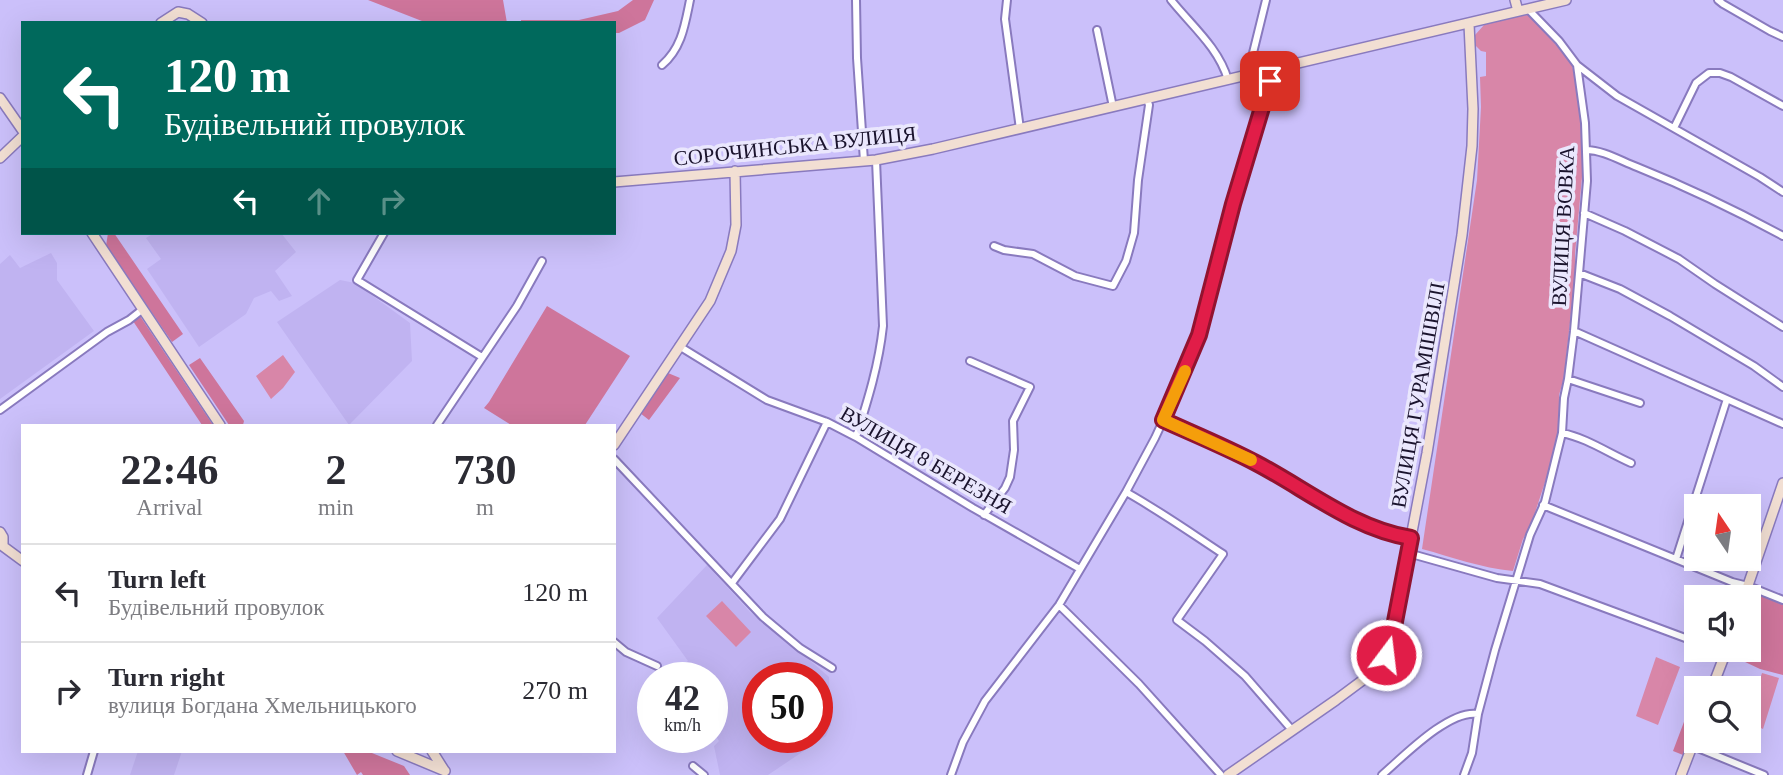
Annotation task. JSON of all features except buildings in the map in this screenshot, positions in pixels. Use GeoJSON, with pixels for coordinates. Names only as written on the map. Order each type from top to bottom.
{"type":"FeatureCollection","features":[{"type":"Feature","properties":{"kind":"main road"},"geometry":{"type":"LineString","coordinates":[[1515,0],[1523,10]]}},
{"type":"Feature","properties":{"kind":"main road","name":"СОРОЧИНСЬКА ВУЛИЦЯ"},"geometry":{"type":"LineString","coordinates":[[616,182],[877,160],[1020,129],[1566,0]]}},
{"type":"Feature","properties":{"kind":"main road"},"geometry":{"type":"LineString","coordinates":[[164,21],[178,12],[188,13],[199,21]]}},
{"type":"Feature","properties":{"kind":"main road","name":"ВУЛИЦЯ ГУРАМІШВІЛІ"},"geometry":{"type":"LineString","coordinates":[[1228,775],[1375,671],[1386,655],[1392,637],[1450,316],[1468,186],[1473,109],[1469,24]]}},
{"type":"Feature","properties":{"kind":"main road"},"geometry":{"type":"LineString","coordinates":[[0,98],[21,130]]}},
{"type":"Feature","properties":{"kind":"main road"},"geometry":{"type":"LineString","coordinates":[[0,158],[21,135]]}},
{"type":"Feature","properties":{"kind":"main road"},"geometry":{"type":"LineString","coordinates":[[616,443],[710,301],[730,250],[736,225],[735,171]]}},
{"type":"Feature","properties":{"kind":"main road"},"geometry":{"type":"LineString","coordinates":[[93,235],[219,424]]}},
{"type":"Feature","properties":{"kind":"main road"},"geometry":{"type":"LineString","coordinates":[[1745,585],[1783,483]]}},
{"type":"Feature","properties":{"kind":"main road"},"geometry":{"type":"LineString","coordinates":[[0,532],[3,537],[1,548],[21,560]]}},
{"type":"Feature","properties":{"kind":"main road"},"geometry":{"type":"LineString","coordinates":[[401,753],[446,773]]}},
{"type":"Feature","properties":{"kind":"main road"},"geometry":{"type":"LineString","coordinates":[[433,753],[446,773]]}},
{"type":"Feature","properties":{"kind":"main road"},"geometry":{"type":"LineString","coordinates":[[1681,775],[1689,753]]}},
{"type":"Feature","properties":{"kind":"street"},"geometry":{"type":"LineString","coordinates":[[662,65],[676,50],[690,0]]}},
{"type":"Feature","properties":{"kind":"street"},"geometry":{"type":"LineString","coordinates":[[856,0],[864,161]]}},
{"type":"Feature","properties":{"kind":"street"},"geometry":{"type":"LineString","coordinates":[[1007,0],[1005,19],[1020,129]]}},
{"type":"Feature","properties":{"kind":"street"},"geometry":{"type":"LineString","coordinates":[[1171,0],[1218,56],[1228,80]]}},
{"type":"Feature","properties":{"kind":"street"},"geometry":{"type":"LineString","coordinates":[[1253,74],[1251,61],[1266,0]]}},
{"type":"Feature","properties":{"kind":"street"},"geometry":{"type":"LineString","coordinates":[[1718,0],[1783,37]]}},
{"type":"Feature","properties":{"kind":"street"},"geometry":{"type":"LineString","coordinates":[[1523,10],[1559,41],[1577,65],[1617,96],[1783,191]]}},
{"type":"Feature","properties":{"kind":"street"},"geometry":{"type":"LineString","coordinates":[[1097,30],[1113,107]]}},
{"type":"Feature","properties":{"kind":"street","name":"ВУЛИЦЯ ВОВКА"},"geometry":{"type":"LineString","coordinates":[[1464,775],[1472,753],[1478,714],[1515,581],[1543,505],[1562,433],[1587,181],[1585,123],[1577,65]]}},
{"type":"Feature","properties":{"kind":"street"},"geometry":{"type":"LineString","coordinates":[[951,775],[963,742],[985,701],[1059,605],[1126,492],[1163,420],[1199,335],[1233,204],[1270,81],[1267,71]]}},
{"type":"Feature","properties":{"kind":"street"},"geometry":{"type":"LineString","coordinates":[[1674,128],[1696,83],[1709,73],[1720,73],[1783,106]]}},
{"type":"Feature","properties":{"kind":"street"},"geometry":{"type":"LineString","coordinates":[[994,246],[1033,254],[1076,276],[1114,286],[1126,261],[1134,233],[1138,180],[1149,105],[1147,99]]}},
{"type":"Feature","properties":{"kind":"street"},"geometry":{"type":"LineString","coordinates":[[1586,150],[1594,150],[1694,190],[1783,236]]}},
{"type":"Feature","properties":{"kind":"street"},"geometry":{"type":"LineString","coordinates":[[856,437],[872,385],[883,326],[877,160]]}},
{"type":"Feature","properties":{"kind":"street"},"geometry":{"type":"LineString","coordinates":[[1584,213],[1679,259],[1783,327]]}},
{"type":"Feature","properties":{"kind":"street"},"geometry":{"type":"LineString","coordinates":[[383,235],[357,280],[482,357]]}},
{"type":"Feature","properties":{"kind":"street"},"geometry":{"type":"LineString","coordinates":[[438,424],[517,306],[542,261]]}},
{"type":"Feature","properties":{"kind":"street"},"geometry":{"type":"LineString","coordinates":[[1579,273],[1619,289],[1670,316],[1754,366],[1783,387]]}},
{"type":"Feature","properties":{"kind":"street"},"geometry":{"type":"LineString","coordinates":[[0,411],[107,332],[143,309]]}},
{"type":"Feature","properties":{"kind":"street"},"geometry":{"type":"LineString","coordinates":[[1574,331],[1783,424]]}},
{"type":"Feature","properties":{"kind":"street","name":"ВУЛИЦЯ 8 БЕРЕЗНЯ"},"geometry":{"type":"LineString","coordinates":[[679,346],[767,400],[827,422],[856,437],[984,515],[1080,569]]}},
{"type":"Feature","properties":{"kind":"street"},"geometry":{"type":"LineString","coordinates":[[970,361],[1030,387],[1013,421],[1014,450],[1010,477],[984,515]]}},
{"type":"Feature","properties":{"kind":"street"},"geometry":{"type":"LineString","coordinates":[[1568,379],[1640,404]]}},
{"type":"Feature","properties":{"kind":"street"},"geometry":{"type":"LineString","coordinates":[[1676,559],[1727,399]]}},
{"type":"Feature","properties":{"kind":"street"},"geometry":{"type":"LineString","coordinates":[[1163,420],[1255,462],[1348,516],[1382,531],[1411,538]]}},
{"type":"Feature","properties":{"kind":"street"},"geometry":{"type":"LineString","coordinates":[[732,583],[780,519],[827,422]]}},
{"type":"Feature","properties":{"kind":"street"},"geometry":{"type":"LineString","coordinates":[[1562,433],[1602,448],[1631,463]]}},
{"type":"Feature","properties":{"kind":"street"},"geometry":{"type":"LineString","coordinates":[[616,461],[763,617],[800,648],[822,662]]}},
{"type":"Feature","properties":{"kind":"street"},"geometry":{"type":"LineString","coordinates":[[1126,492],[1154,507],[1223,554],[1177,620],[1245,676],[1293,730]]}},
{"type":"Feature","properties":{"kind":"street"},"geometry":{"type":"LineString","coordinates":[[1543,505],[1745,585]]}},
{"type":"Feature","properties":{"kind":"street"},"geometry":{"type":"LineString","coordinates":[[1408,553],[1497,578],[1540,584],[1684,638]]}},
{"type":"Feature","properties":{"kind":"street"},"geometry":{"type":"LineString","coordinates":[[1761,591],[1783,600]]}},
{"type":"Feature","properties":{"kind":"street"},"geometry":{"type":"LineString","coordinates":[[1059,605],[1139,684],[1221,775]]}},
{"type":"Feature","properties":{"kind":"street"},"geometry":{"type":"LineString","coordinates":[[616,644],[626,652],[648,662]]}},
{"type":"Feature","properties":{"kind":"street"},"geometry":{"type":"LineString","coordinates":[[1382,775],[1434,730],[1465,715],[1478,714]]}},
{"type":"Feature","properties":{"kind":"street"},"geometry":{"type":"LineString","coordinates":[[87,775],[93,753]]}},
{"type":"Feature","properties":{"kind":"street"},"geometry":{"type":"LineString","coordinates":[[1719,753],[1764,775]]}},
{"type":"Feature","properties":{"kind":"street"},"geometry":{"type":"LineString","coordinates":[[693,766],[704,775]]}},
{"type":"Feature","properties":{"kind":"shaded area"},"geometry":{"type":"Polygon","coordinates":[[[368,0],[503,0],[507,21],[422,21],[368,0]]]}},
{"type":"Feature","properties":{"kind":"shaded area"},"geometry":{"type":"Polygon","coordinates":[[[633,0],[654,0],[645,20],[619,33],[616,33],[616,21],[521,21],[579,20],[618,11],[633,0]]]}},
{"type":"Feature","properties":{"kind":"shaded area"},"geometry":{"type":"Polygon","coordinates":[[[1529,15],[1571,61],[1578,91],[1582,131],[1582,177],[1575,276],[1564,378],[1559,395],[1559,431],[1531,525],[1523,539],[1513,571],[1478,565],[1422,549],[1477,180],[1480,77],[1486,76],[1486,52],[1475,45],[1475,35],[1484,25],[1513,16],[1529,15]]]}},
{"type":"Feature","properties":{"kind":"shaded area"},"geometry":{"type":"Polygon","coordinates":[[[108,235],[115,235],[183,334],[172,342],[106,246],[108,235]]]}},
{"type":"Feature","properties":{"kind":"shaded area"},"geometry":{"type":"Polygon","coordinates":[[[151,235],[283,235],[296,252],[275,271],[292,296],[279,301],[271,291],[254,298],[246,314],[199,347],[147,269],[161,259],[146,238],[151,235]]]}},
{"type":"Feature","properties":{"kind":"shaded area"},"geometry":{"type":"Polygon","coordinates":[[[51,253],[57,263],[57,280],[94,331],[0,399],[0,264],[10,255],[20,268],[51,253]]]}},
{"type":"Feature","properties":{"kind":"shaded area"},"geometry":{"type":"Polygon","coordinates":[[[340,280],[355,283],[410,323],[412,361],[348,424],[277,322],[340,280]]]}},
{"type":"Feature","properties":{"kind":"shaded area"},"geometry":{"type":"Polygon","coordinates":[[[547,306],[630,356],[586,424],[509,424],[484,408],[547,306]]]}},
{"type":"Feature","properties":{"kind":"shaded area"},"geometry":{"type":"Polygon","coordinates":[[[140,316],[212,424],[201,424],[133,321],[140,316]]]}},
{"type":"Feature","properties":{"kind":"shaded area"},"geometry":{"type":"Polygon","coordinates":[[[283,355],[295,372],[271,399],[256,376],[283,355]]]}},
{"type":"Feature","properties":{"kind":"shaded area"},"geometry":{"type":"Polygon","coordinates":[[[200,358],[244,421],[243,424],[228,424],[189,365],[200,358]]]}},
{"type":"Feature","properties":{"kind":"shaded area"},"geometry":{"type":"Polygon","coordinates":[[[668,373],[680,378],[649,420],[640,413],[668,373]]]}},
{"type":"Feature","properties":{"kind":"shaded area"},"geometry":{"type":"Polygon","coordinates":[[[707,565],[750,612],[812,662],[742,662],[742,753],[801,753],[768,775],[720,775],[715,753],[728,753],[728,662],[688,661],[657,618],[707,565]]]}},
{"type":"Feature","properties":{"kind":"shaded area"},"geometry":{"type":"Polygon","coordinates":[[[1761,591],[1783,600],[1783,675],[1745,662],[1761,662],[1761,591]]]}},
{"type":"Feature","properties":{"kind":"shaded area"},"geometry":{"type":"Polygon","coordinates":[[[722,601],[751,632],[736,647],[706,616],[722,601]]]}},
{"type":"Feature","properties":{"kind":"shaded area"},"geometry":{"type":"Polygon","coordinates":[[[1656,657],[1680,667],[1658,725],[1636,716],[1656,657]]]}},
{"type":"Feature","properties":{"kind":"shaded area"},"geometry":{"type":"Polygon","coordinates":[[[1762,673],[1779,678],[1763,729],[1761,728],[1762,673]]]}},
{"type":"Feature","properties":{"kind":"shaded area"},"geometry":{"type":"Polygon","coordinates":[[[1684,722],[1683,755],[1673,751],[1684,722]]]}},
{"type":"Feature","properties":{"kind":"shaded area"},"geometry":{"type":"Polygon","coordinates":[[[137,753],[181,753],[174,775],[130,775],[137,753]]]}},
{"type":"Feature","properties":{"kind":"shaded area"},"geometry":{"type":"Polygon","coordinates":[[[344,753],[372,753],[404,766],[410,775],[363,775],[361,772],[357,775],[344,753]]]}},
{"type":"Feature","properties":{"kind":"slow traffic"},"geometry":{"type":"LineString","coordinates":[[1185,371],[1163,420],[1251,460]]}},
{"type":"Feature","properties":{"kind":"route"},"geometry":{"type":"LineString","coordinates":[[1270,81],[1233,204],[1199,335],[1163,420],[1255,462],[1348,516],[1382,531],[1411,538],[1392,637],[1386,655]]}}]}
